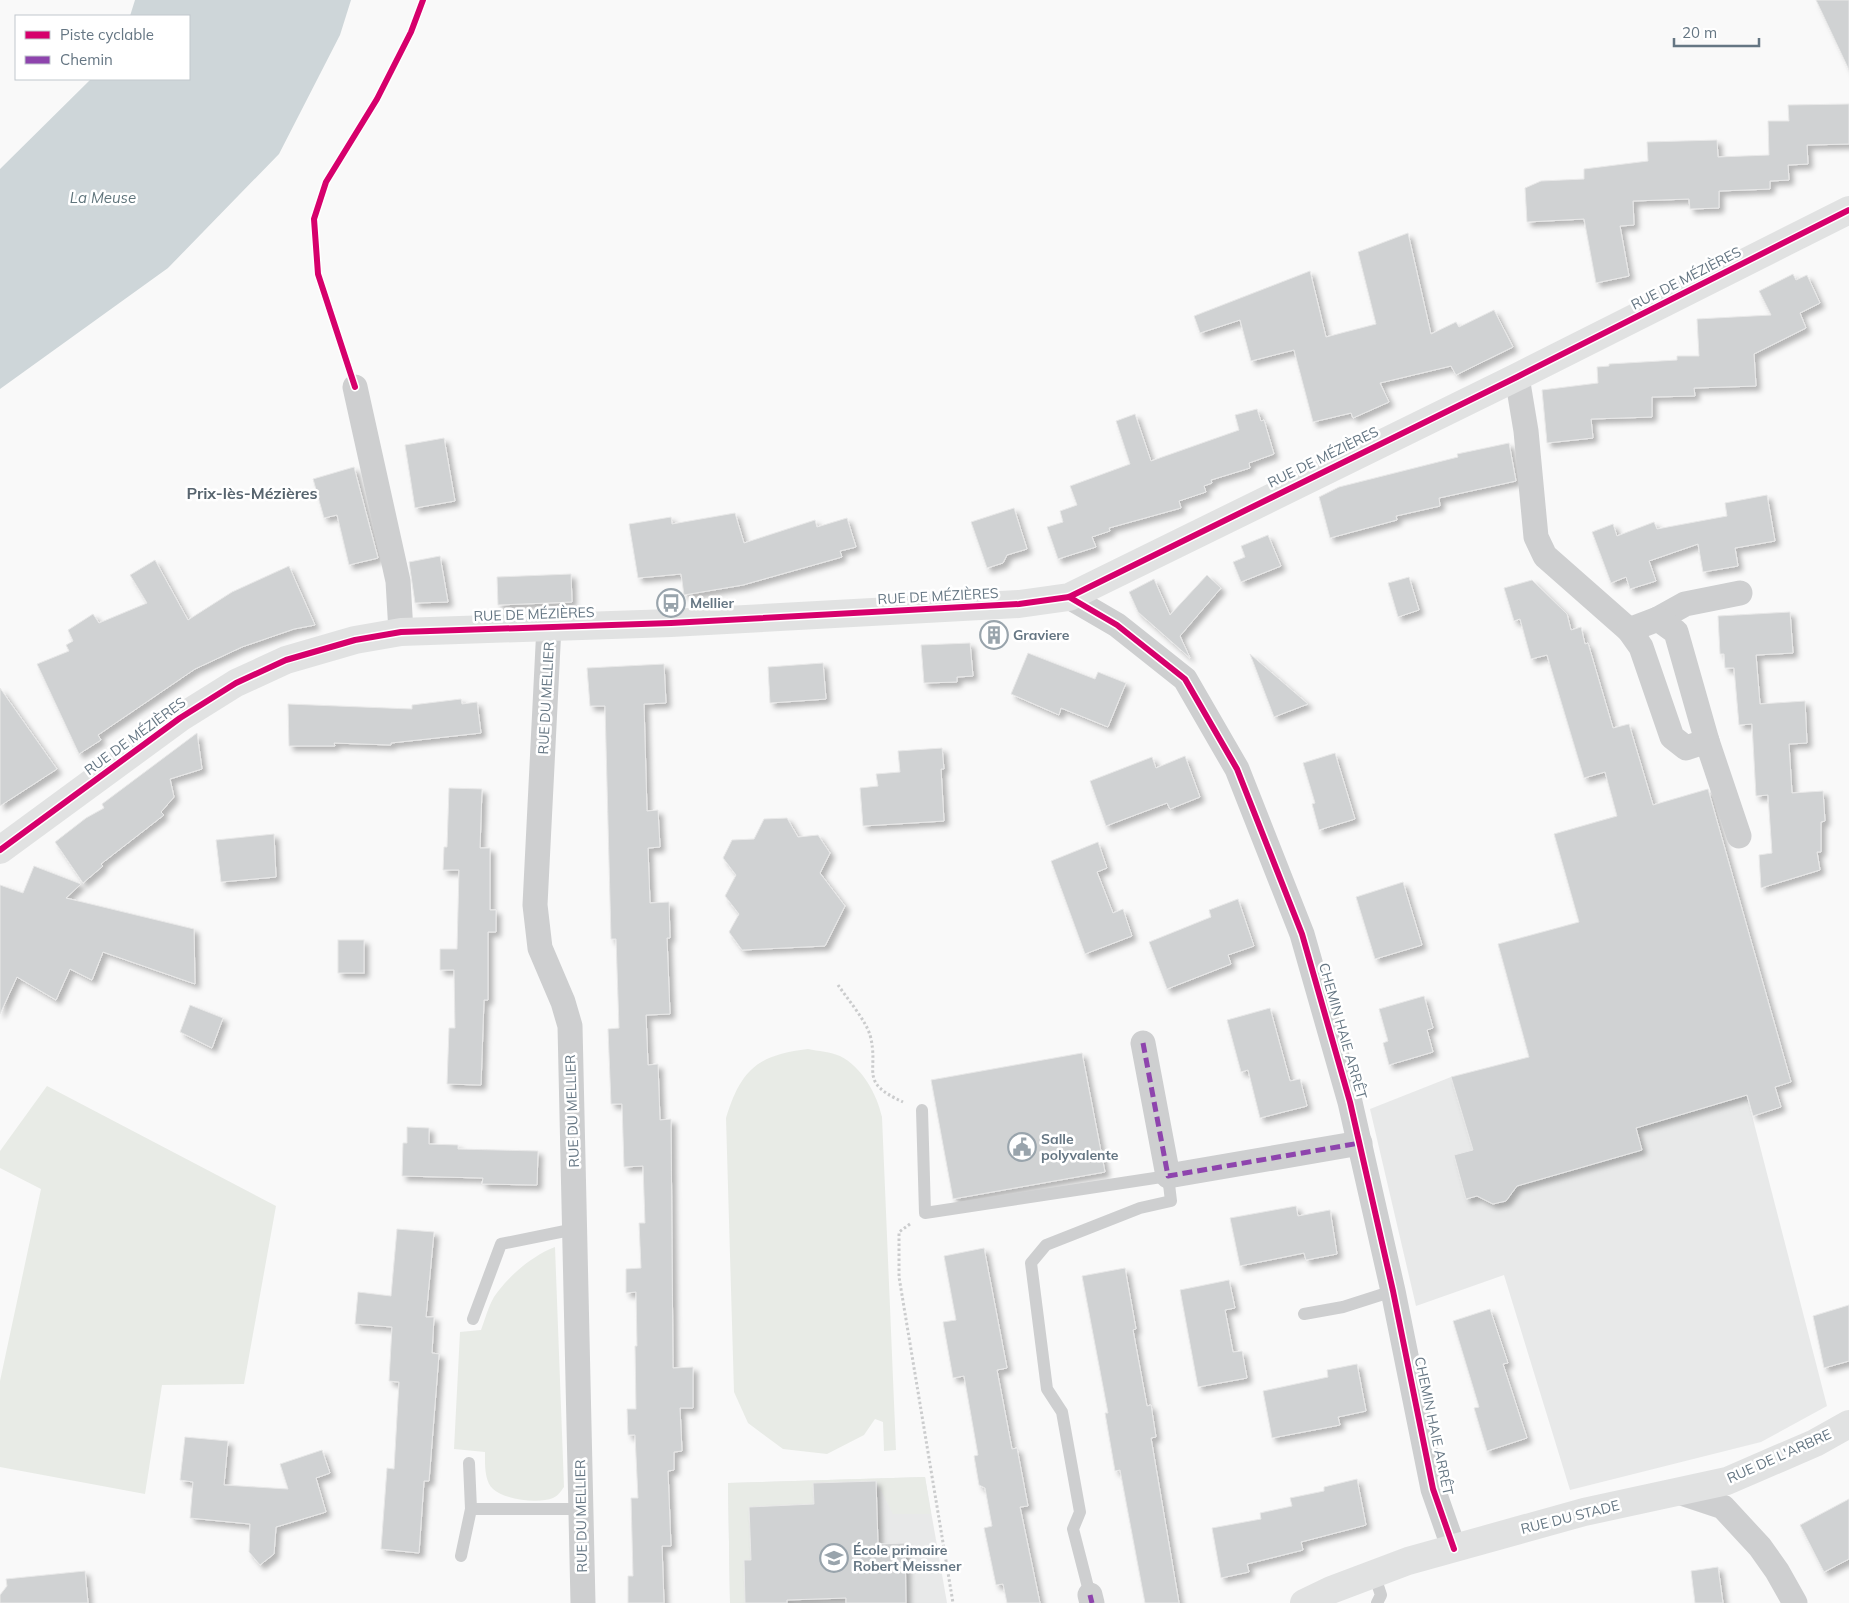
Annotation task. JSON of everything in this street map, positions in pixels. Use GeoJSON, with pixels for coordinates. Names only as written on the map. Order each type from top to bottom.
{"type":"FeatureCollection","features":[{"type":"Feature","properties":{"kind":"street","name":"RUE DE MÉZIÈRES"},"geometry":{"type":"LineString","coordinates":[[0,850],[180,718],[259,671],[318,649],[401,632],[671,623],[1019,604],[1069,596],[1517,377],[1849,210]]}},
{"type":"Feature","properties":{"kind":"street"},"geometry":{"type":"LineString","coordinates":[[1517,377],[1526,431],[1536,537],[1545,556],[1629,630],[1641,647],[1672,737],[1686,748],[1707,741]]}},
{"type":"Feature","properties":{"kind":"street"},"geometry":{"type":"LineString","coordinates":[[355,387],[398,581],[401,632]]}},
{"type":"Feature","properties":{"kind":"street"},"geometry":{"type":"LineString","coordinates":[[1629,630],[1658,619],[1685,604],[1740,593]]}},
{"type":"Feature","properties":{"kind":"street","name":"CHEMIN HAIE ARRÊT"},"geometry":{"type":"LineString","coordinates":[[1069,596],[1117,625],[1185,679],[1237,769],[1302,934],[1360,1144],[1393,1291],[1433,1489],[1454,1549]]}},
{"type":"Feature","properties":{"kind":"street"},"geometry":{"type":"LineString","coordinates":[[1658,619],[1676,632],[1707,741],[1739,836]]}},
{"type":"Feature","properties":{"kind":"street","name":"RUE DU MELLIER"},"geometry":{"type":"LineString","coordinates":[[549,626],[535,905],[540,948],[564,1002],[570,1026],[584,1603]]}},
{"type":"Feature","properties":{"kind":"street"},"geometry":{"type":"LineString","coordinates":[[1143,1043],[1168,1176],[1360,1144]]}},
{"type":"Feature","properties":{"kind":"street","name":"RUE DE L'ARBRE"},"geometry":{"type":"LineString","coordinates":[[1678,1492],[1727,1481],[1815,1443],[1849,1424]]}},
{"type":"Feature","properties":{"kind":"street","name":"RUE DU STADE"},"geometry":{"type":"LineString","coordinates":[[1304,1603],[1331,1590],[1374,1574],[1454,1549],[1584,1512],[1678,1492],[1722,1506],[1760,1547],[1777,1571],[1795,1603]]}},
{"type":"Feature","properties":{"kind":"lane"},"geometry":{"type":"LineString","coordinates":[[922,1110],[925,1213],[1168,1176],[1171,1201],[1140,1208],[1046,1245],[1030,1263],[1047,1389],[1062,1412],[1080,1512],[1073,1529],[1091,1599]]}},
{"type":"Feature","properties":{"kind":"lane"},"geometry":{"type":"LineString","coordinates":[[473,1319],[501,1244],[575,1229]]}},
{"type":"Feature","properties":{"kind":"lane"},"geometry":{"type":"LineString","coordinates":[[1304,1314],[1343,1307],[1393,1291]]}},
{"type":"Feature","properties":{"kind":"lane"},"geometry":{"type":"LineString","coordinates":[[461,1556],[471,1509],[470,1463]]}},
{"type":"Feature","properties":{"kind":"lane"},"geometry":{"type":"LineString","coordinates":[[471,1509],[581,1509]]}},
{"type":"Feature","properties":{"kind":"lane"},"geometry":{"type":"LineString","coordinates":[[1374,1574],[1381,1596],[1377,1603]]}},
{"type":"Feature","properties":{"kind":"path"},"geometry":{"type":"LineString","coordinates":[[838,985],[870,1035],[873,1078],[883,1093],[922,1110]]}},
{"type":"Feature","properties":{"kind":"path"},"geometry":{"type":"LineString","coordinates":[[925,1213],[898,1232],[899,1277],[953,1603]]}},
{"type":"Feature","properties":{"kind":"shaded area"},"geometry":{"type":"Polygon","coordinates":[[[1708,789],[1791,1082],[1747,1096],[1827,1406],[1761,1442],[1570,1490],[1504,1275],[1416,1306],[1370,1109],[1451,1077],[1529,1057],[1498,944],[1579,922],[1554,834],[1708,789]]]}},
{"type":"Feature","properties":{"kind":"shaded area"},"geometry":{"type":"Polygon","coordinates":[[[808,1049],[840,1056],[855,1067],[872,1090],[882,1117],[896,1450],[884,1451],[883,1422],[875,1419],[864,1435],[827,1454],[783,1449],[748,1423],[734,1392],[726,1118],[738,1088],[754,1068],[776,1056],[808,1049]]]}},
{"type":"Feature","properties":{"kind":"shaded area"},"geometry":{"type":"Polygon","coordinates":[[[47,1086],[276,1206],[244,1384],[162,1385],[145,1494],[0,1467],[0,1381],[41,1189],[0,1168],[0,1151],[47,1086]]]}},
{"type":"Feature","properties":{"kind":"shaded area"},"geometry":{"type":"Polygon","coordinates":[[[555,1247],[564,1487],[558,1495],[547,1500],[522,1500],[498,1493],[490,1486],[486,1472],[485,1452],[454,1449],[460,1332],[481,1330],[488,1309],[499,1289],[529,1261],[555,1247]]]}},
{"type":"Feature","properties":{"kind":"shaded area","name":"École primaire Robert Meissner"},"geometry":{"type":"Polygon","coordinates":[[[925,1477],[947,1603],[730,1603],[728,1483],[925,1477]]]}},
{"type":"Feature","properties":{"kind":"shaded area"},"geometry":{"type":"Polygon","coordinates":[[[925,1477],[931,1514],[893,1514],[876,1481],[813,1483],[814,1514],[787,1506],[750,1507],[751,1560],[744,1560],[745,1603],[730,1603],[728,1483],[925,1477]]]}},
{"type":"Feature","properties":{"kind":"water","name":"La Meuse"},"geometry":{"type":"Polygon","coordinates":[[[135,0],[351,0],[340,35],[279,154],[168,268],[0,389],[0,169],[90,80],[190,80],[190,15],[130,15],[135,0]]]}},
{"type":"Feature","properties":{"kind":"building"},"geometry":{"type":"Polygon","coordinates":[[[1816,0],[1849,0],[1849,70],[1816,0]]]}},
{"type":"Feature","properties":{"kind":"building"},"geometry":{"type":"Polygon","coordinates":[[[1849,104],[1849,144],[1807,145],[1808,164],[1788,165],[1789,180],[1770,181],[1770,189],[1719,191],[1719,208],[1690,209],[1689,199],[1633,201],[1634,225],[1620,226],[1629,276],[1596,283],[1584,219],[1527,222],[1525,188],[1541,181],[1584,179],[1584,169],[1648,161],[1647,142],[1717,140],[1718,157],[1769,155],[1768,121],[1789,121],[1788,105],[1849,104]]]}},
{"type":"Feature","properties":{"kind":"building"},"geometry":{"type":"Polygon","coordinates":[[[1408,233],[1431,334],[1456,322],[1459,327],[1494,310],[1513,347],[1456,375],[1451,366],[1380,383],[1389,402],[1353,418],[1351,413],[1313,422],[1294,350],[1251,361],[1240,320],[1200,333],[1194,316],[1310,271],[1326,337],[1376,324],[1358,252],[1408,233]]]}},
{"type":"Feature","properties":{"kind":"building"},"geometry":{"type":"Polygon","coordinates":[[[1793,274],[1796,280],[1807,275],[1820,303],[1800,313],[1806,328],[1754,354],[1756,386],[1694,388],[1695,396],[1652,397],[1652,417],[1591,419],[1593,438],[1547,443],[1542,390],[1598,383],[1597,367],[1609,366],[1609,364],[1677,360],[1677,356],[1699,356],[1697,319],[1771,315],[1759,291],[1793,274]]]}},
{"type":"Feature","properties":{"kind":"building"},"geometry":{"type":"Polygon","coordinates":[[[1257,409],[1261,421],[1264,420],[1274,454],[1249,463],[1250,468],[1211,480],[1212,483],[1204,486],[1206,492],[1179,501],[1181,508],[1109,528],[1110,531],[1092,537],[1096,547],[1058,559],[1047,527],[1063,522],[1060,511],[1077,505],[1070,486],[1130,464],[1116,421],[1135,414],[1151,461],[1239,430],[1235,415],[1257,409]]]}},
{"type":"Feature","properties":{"kind":"building"},"geometry":{"type":"Polygon","coordinates":[[[444,438],[455,501],[415,508],[405,445],[444,438]]]}},
{"type":"Feature","properties":{"kind":"building"},"geometry":{"type":"Polygon","coordinates":[[[1509,443],[1516,481],[1439,498],[1440,506],[1396,516],[1397,520],[1330,538],[1319,497],[1339,487],[1458,457],[1457,454],[1509,443]]]}},
{"type":"Feature","properties":{"kind":"building"},"geometry":{"type":"Polygon","coordinates":[[[354,467],[378,558],[349,565],[337,515],[324,518],[313,479],[354,467]]]}},
{"type":"Feature","properties":{"kind":"building"},"geometry":{"type":"Polygon","coordinates":[[[1767,495],[1775,541],[1735,548],[1738,566],[1703,572],[1698,544],[1649,561],[1656,581],[1630,589],[1626,577],[1611,583],[1592,532],[1613,524],[1617,536],[1654,522],[1657,529],[1727,516],[1725,503],[1767,495]]]}},
{"type":"Feature","properties":{"kind":"building"},"geometry":{"type":"Polygon","coordinates":[[[1014,508],[1027,549],[1007,555],[1003,563],[987,568],[971,522],[1014,508]]]}},
{"type":"Feature","properties":{"kind":"building"},"geometry":{"type":"Polygon","coordinates":[[[735,513],[744,543],[815,520],[817,527],[847,518],[856,547],[840,551],[842,557],[743,585],[684,595],[681,574],[638,578],[629,524],[671,517],[672,524],[735,513]]]}},
{"type":"Feature","properties":{"kind":"building"},"geometry":{"type":"Polygon","coordinates":[[[1268,535],[1281,566],[1241,582],[1233,562],[1245,557],[1241,546],[1268,535]]]}},
{"type":"Feature","properties":{"kind":"building"},"geometry":{"type":"Polygon","coordinates":[[[440,556],[448,602],[415,603],[409,562],[440,556]]]}},
{"type":"Feature","properties":{"kind":"building"},"geometry":{"type":"Polygon","coordinates":[[[155,560],[188,620],[232,592],[289,566],[315,625],[294,629],[242,647],[195,669],[98,735],[101,740],[79,754],[37,664],[69,651],[66,645],[73,641],[68,630],[93,614],[99,623],[147,603],[130,575],[155,560]]]}},
{"type":"Feature","properties":{"kind":"building"},"geometry":{"type":"Polygon","coordinates":[[[571,574],[572,602],[498,605],[497,577],[571,574]]]}},
{"type":"Feature","properties":{"kind":"building"},"geometry":{"type":"Polygon","coordinates":[[[1207,575],[1221,588],[1180,636],[1190,658],[1138,612],[1129,592],[1154,579],[1170,615],[1207,575]]]}},
{"type":"Feature","properties":{"kind":"building"},"geometry":{"type":"Polygon","coordinates":[[[1409,577],[1419,610],[1398,617],[1388,583],[1409,577]]]}},
{"type":"Feature","properties":{"kind":"building"},"geometry":{"type":"Polygon","coordinates":[[[1532,580],[1567,614],[1571,630],[1581,627],[1585,644],[1588,643],[1613,728],[1629,724],[1653,805],[1708,789],[1791,1082],[1775,1087],[1781,1107],[1753,1116],[1747,1095],[1636,1128],[1642,1150],[1517,1186],[1506,1201],[1493,1204],[1477,1196],[1466,1199],[1454,1155],[1473,1150],[1451,1077],[1529,1057],[1498,944],[1579,922],[1554,834],[1617,816],[1605,772],[1584,778],[1547,655],[1531,659],[1520,619],[1514,621],[1504,588],[1532,580]]]}},
{"type":"Feature","properties":{"kind":"building"},"geometry":{"type":"Polygon","coordinates":[[[1790,612],[1793,653],[1756,655],[1760,704],[1805,701],[1807,743],[1789,744],[1792,793],[1823,791],[1825,821],[1821,822],[1821,852],[1817,852],[1820,870],[1761,888],[1759,855],[1772,853],[1768,795],[1756,796],[1752,724],[1739,725],[1734,668],[1725,668],[1724,654],[1720,654],[1718,616],[1790,612]]]}},
{"type":"Feature","properties":{"kind":"building"},"geometry":{"type":"Polygon","coordinates":[[[970,643],[973,676],[957,677],[957,682],[924,683],[921,645],[970,643]]]}},
{"type":"Feature","properties":{"kind":"building"},"geometry":{"type":"Polygon","coordinates":[[[1028,653],[1095,679],[1098,672],[1126,683],[1108,727],[1061,708],[1059,715],[1011,694],[1028,653]]]}},
{"type":"Feature","properties":{"kind":"building"},"geometry":{"type":"Polygon","coordinates":[[[1250,654],[1308,704],[1274,717],[1250,654]]]}},
{"type":"Feature","properties":{"kind":"building"},"geometry":{"type":"Polygon","coordinates":[[[823,663],[826,699],[770,703],[768,667],[823,663]]]}},
{"type":"Feature","properties":{"kind":"building"},"geometry":{"type":"Polygon","coordinates":[[[664,664],[666,703],[644,704],[647,811],[658,810],[660,847],[648,848],[650,903],[669,902],[670,938],[667,938],[670,1014],[646,1015],[648,1065],[658,1064],[660,1120],[671,1119],[673,1368],[693,1367],[693,1408],[680,1408],[682,1451],[674,1452],[674,1470],[668,1471],[671,1546],[662,1546],[664,1603],[628,1603],[628,1576],[633,1576],[631,1498],[638,1498],[635,1435],[628,1435],[627,1409],[636,1409],[636,1292],[626,1293],[626,1269],[641,1268],[639,1223],[645,1223],[643,1166],[624,1167],[622,1104],[611,1104],[608,1029],[619,1028],[616,939],[611,939],[605,706],[590,706],[587,668],[664,664]]]}},
{"type":"Feature","properties":{"kind":"building"},"geometry":{"type":"Polygon","coordinates":[[[0,688],[57,769],[0,806],[0,688]]]}},
{"type":"Feature","properties":{"kind":"building"},"geometry":{"type":"Polygon","coordinates":[[[461,699],[462,704],[477,702],[481,733],[391,743],[391,745],[334,743],[335,746],[289,746],[288,704],[412,709],[412,705],[461,699]]]}},
{"type":"Feature","properties":{"kind":"building"},"geometry":{"type":"Polygon","coordinates":[[[197,733],[202,769],[170,779],[174,797],[161,812],[164,815],[101,864],[103,866],[83,883],[55,842],[86,818],[104,808],[102,804],[197,733]]]}},
{"type":"Feature","properties":{"kind":"building"},"geometry":{"type":"Polygon","coordinates":[[[942,748],[944,769],[941,769],[944,821],[863,826],[860,788],[878,786],[876,774],[900,772],[898,751],[942,748]]]}},
{"type":"Feature","properties":{"kind":"building"},"geometry":{"type":"Polygon","coordinates":[[[1335,753],[1355,819],[1319,830],[1312,804],[1315,803],[1303,763],[1335,753]]]}},
{"type":"Feature","properties":{"kind":"building"},"geometry":{"type":"Polygon","coordinates":[[[1185,756],[1200,797],[1170,809],[1167,803],[1106,826],[1090,781],[1152,757],[1156,768],[1185,756]]]}},
{"type":"Feature","properties":{"kind":"building"},"geometry":{"type":"Polygon","coordinates":[[[449,788],[482,789],[480,848],[490,848],[490,910],[496,910],[496,932],[488,932],[488,1000],[484,1000],[481,1085],[447,1084],[449,1028],[455,1028],[454,970],[440,970],[440,949],[457,949],[459,870],[443,870],[444,847],[447,847],[449,788]]]}},
{"type":"Feature","properties":{"kind":"building"},"geometry":{"type":"Polygon","coordinates":[[[787,818],[798,837],[818,835],[830,853],[820,873],[845,906],[825,946],[742,950],[729,932],[739,914],[725,896],[736,875],[723,858],[732,840],[754,839],[764,819],[787,818]]]}},
{"type":"Feature","properties":{"kind":"building"},"geometry":{"type":"Polygon","coordinates":[[[274,834],[276,877],[221,882],[216,840],[274,834]]]}},
{"type":"Feature","properties":{"kind":"building"},"geometry":{"type":"Polygon","coordinates":[[[1098,842],[1107,868],[1097,872],[1113,913],[1123,909],[1132,936],[1085,954],[1051,861],[1098,842]]]}},
{"type":"Feature","properties":{"kind":"building"},"geometry":{"type":"Polygon","coordinates":[[[34,866],[81,884],[66,898],[194,929],[195,984],[103,952],[92,980],[70,969],[56,1000],[17,977],[0,1014],[0,885],[23,893],[34,866]]]}},
{"type":"Feature","properties":{"kind":"building"},"geometry":{"type":"Polygon","coordinates":[[[1403,882],[1422,945],[1375,959],[1356,897],[1403,882]]]}},
{"type":"Feature","properties":{"kind":"building"},"geometry":{"type":"Polygon","coordinates":[[[1238,899],[1254,946],[1228,955],[1231,964],[1167,989],[1149,942],[1211,917],[1209,910],[1238,899]]]}},
{"type":"Feature","properties":{"kind":"building"},"geometry":{"type":"Polygon","coordinates":[[[338,940],[364,940],[364,973],[338,973],[338,940]]]}},
{"type":"Feature","properties":{"kind":"building"},"geometry":{"type":"Polygon","coordinates":[[[1424,996],[1433,1028],[1427,1030],[1433,1052],[1389,1065],[1383,1043],[1388,1041],[1379,1009],[1424,996]]]}},
{"type":"Feature","properties":{"kind":"building"},"geometry":{"type":"Polygon","coordinates":[[[190,1005],[223,1018],[212,1048],[180,1032],[190,1005]]]}},
{"type":"Feature","properties":{"kind":"building"},"geometry":{"type":"Polygon","coordinates":[[[1270,1008],[1290,1081],[1300,1079],[1307,1106],[1260,1118],[1248,1070],[1241,1072],[1227,1020],[1270,1008]]]}},
{"type":"Feature","properties":{"kind":"building","name":"Salle polyvalente"},"geometry":{"type":"Polygon","coordinates":[[[1082,1053],[1105,1172],[953,1199],[931,1080],[1082,1053]]]}},
{"type":"Feature","properties":{"kind":"building"},"geometry":{"type":"Polygon","coordinates":[[[407,1127],[429,1128],[429,1144],[458,1145],[458,1149],[538,1151],[537,1185],[482,1184],[483,1178],[402,1176],[403,1143],[407,1143],[407,1127]]]}},
{"type":"Feature","properties":{"kind":"building"},"geometry":{"type":"Polygon","coordinates":[[[1296,1206],[1298,1216],[1330,1210],[1337,1254],[1306,1260],[1304,1253],[1240,1266],[1230,1218],[1296,1206]]]}},
{"type":"Feature","properties":{"kind":"building"},"geometry":{"type":"Polygon","coordinates":[[[397,1229],[434,1232],[426,1317],[434,1317],[432,1353],[439,1354],[429,1481],[424,1481],[419,1553],[381,1549],[387,1468],[394,1469],[399,1382],[389,1381],[392,1327],[355,1324],[358,1292],[391,1296],[397,1229]]]}},
{"type":"Feature","properties":{"kind":"building"},"geometry":{"type":"Polygon","coordinates":[[[984,1248],[1007,1368],[997,1370],[1012,1449],[1017,1448],[1028,1506],[1020,1507],[1040,1603],[1007,1603],[1003,1584],[996,1585],[984,1528],[992,1526],[985,1488],[979,1485],[974,1456],[978,1455],[964,1376],[953,1378],[943,1322],[956,1320],[944,1256],[984,1248]]]}},
{"type":"Feature","properties":{"kind":"building"},"geometry":{"type":"Polygon","coordinates":[[[1125,1268],[1136,1329],[1133,1330],[1147,1406],[1151,1405],[1156,1437],[1151,1438],[1179,1603],[1145,1603],[1120,1470],[1115,1471],[1105,1413],[1108,1413],[1082,1276],[1125,1268]]]}},
{"type":"Feature","properties":{"kind":"building"},"geometry":{"type":"Polygon","coordinates":[[[1229,1280],[1235,1308],[1225,1310],[1233,1352],[1242,1351],[1247,1378],[1198,1387],[1180,1290],[1229,1280]]]}},
{"type":"Feature","properties":{"kind":"building"},"geometry":{"type":"Polygon","coordinates":[[[1849,1305],[1849,1361],[1824,1368],[1813,1316],[1849,1305]]]}},
{"type":"Feature","properties":{"kind":"building"},"geometry":{"type":"Polygon","coordinates":[[[1490,1309],[1508,1363],[1503,1364],[1527,1438],[1487,1451],[1474,1408],[1479,1407],[1453,1321],[1490,1309]]]}},
{"type":"Feature","properties":{"kind":"building"},"geometry":{"type":"Polygon","coordinates":[[[1357,1364],[1366,1411],[1338,1417],[1340,1425],[1272,1438],[1263,1391],[1328,1377],[1327,1370],[1357,1364]]]}},
{"type":"Feature","properties":{"kind":"building"},"geometry":{"type":"Polygon","coordinates":[[[185,1437],[228,1441],[224,1485],[288,1489],[280,1464],[322,1450],[330,1473],[316,1478],[326,1512],[276,1527],[274,1554],[260,1565],[249,1552],[250,1524],[190,1518],[193,1482],[180,1480],[185,1437]]]}},
{"type":"Feature","properties":{"kind":"building"},"geometry":{"type":"Polygon","coordinates":[[[1357,1479],[1366,1525],[1301,1542],[1303,1550],[1247,1564],[1249,1572],[1221,1578],[1212,1528],[1261,1519],[1260,1513],[1292,1506],[1290,1498],[1324,1491],[1324,1487],[1357,1479]]]}},
{"type":"Feature","properties":{"kind":"building","name":"École primaire Robert Meissner"},"geometry":{"type":"Polygon","coordinates":[[[876,1481],[878,1544],[905,1543],[906,1603],[846,1603],[846,1598],[787,1600],[787,1603],[745,1603],[744,1560],[751,1560],[749,1507],[814,1504],[813,1483],[876,1481]]]}},
{"type":"Feature","properties":{"kind":"building"},"geometry":{"type":"Polygon","coordinates":[[[1849,1499],[1849,1559],[1824,1572],[1800,1525],[1849,1499]]]}},
{"type":"Feature","properties":{"kind":"building"},"geometry":{"type":"Polygon","coordinates":[[[1718,1567],[1723,1603],[1695,1603],[1691,1571],[1718,1567]]]}},
{"type":"Feature","properties":{"kind":"building"},"geometry":{"type":"Polygon","coordinates":[[[85,1571],[88,1603],[0,1603],[0,1595],[7,1586],[6,1579],[85,1571]]]}},
{"type":"Feature","properties":{"kind":"marked path"},"geometry":{"type":"LineString","coordinates":[[1143,1043],[1168,1176],[1360,1143]]}},
{"type":"Feature","properties":{"kind":"marked path"},"geometry":{"type":"LineString","coordinates":[[1090,1595],[1092,1603]]}},
{"type":"Feature","properties":{"kind":"cycle path"},"geometry":{"type":"LineString","coordinates":[[355,387],[318,274],[314,219],[326,182],[377,99],[411,32],[423,0]]}},
{"type":"Feature","properties":{"kind":"cycle path"},"geometry":{"type":"LineString","coordinates":[[0,850],[180,718],[236,683],[286,660],[355,640],[401,632],[671,623],[1019,604],[1069,597],[1517,377],[1849,210]]}},
{"type":"Feature","properties":{"kind":"cycle path"},"geometry":{"type":"LineString","coordinates":[[1069,597],[1117,625],[1185,679],[1237,769],[1302,934],[1350,1102],[1393,1291],[1433,1489],[1454,1549]]}},
{"type":"Feature","properties":{"kind":"place","name":"Mellier"},"geometry":{"type":"Point","coordinates":[671,603]}},
{"type":"Feature","properties":{"kind":"place","name":"Graviere"},"geometry":{"type":"Point","coordinates":[994,635]}},
{"type":"Feature","properties":{"kind":"place","name":"Salle polyvalente"},"geometry":{"type":"Point","coordinates":[1022,1147]}},
{"type":"Feature","properties":{"kind":"place","name":"École primaire Robert Meissner"},"geometry":{"type":"Point","coordinates":[834,1558]}},
{"type":"Feature","properties":{"kind":"district","name":"Prix-lès-Mézières"},"geometry":{"type":"Point","coordinates":[252,493]}}]}
